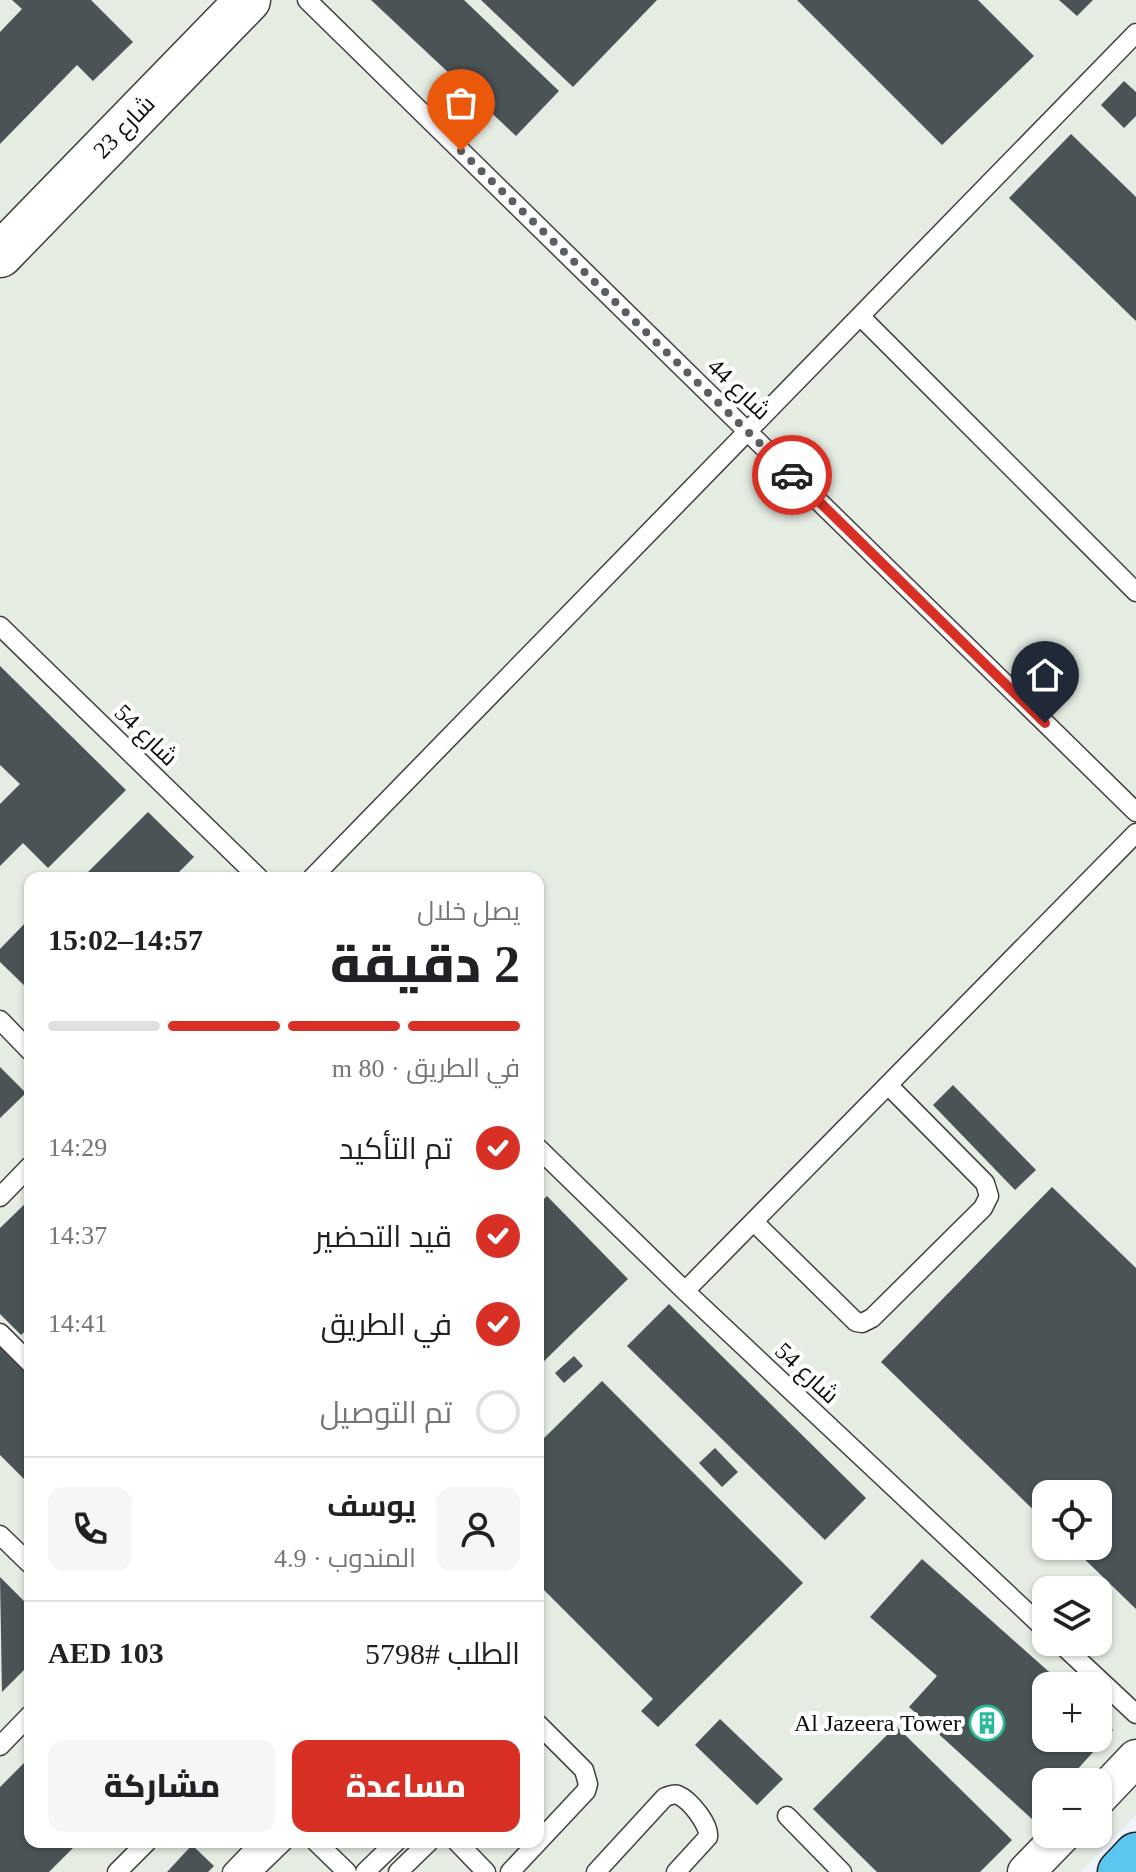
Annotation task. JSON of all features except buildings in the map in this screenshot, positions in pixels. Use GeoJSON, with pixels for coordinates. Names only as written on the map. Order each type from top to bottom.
{"type":"FeatureCollection","features":[{"type":"Feature","properties":{"kind":"highway"},"geometry":{"type":"LineString","coordinates":[[1120,1872],[1136,1855]]}},
{"type":"Feature","properties":{"kind":"street","name":"شارع 23"},"geometry":{"type":"LineString","coordinates":[[0,255],[248,0]]}},
{"type":"Feature","properties":{"kind":"street"},"geometry":{"type":"LineString","coordinates":[[1112,1783],[1136,1758]]}},
{"type":"Feature","properties":{"kind":"street"},"geometry":{"type":"LineString","coordinates":[[1026,1872],[1049,1848]]}},
{"type":"Feature","properties":{"kind":"lane","name":"شارع 44"},"geometry":{"type":"LineString","coordinates":[[307,0],[1136,812]]}},
{"type":"Feature","properties":{"kind":"lane"},"geometry":{"type":"LineString","coordinates":[[318,872],[1136,33]]}},
{"type":"Feature","properties":{"kind":"lane"},"geometry":{"type":"LineString","coordinates":[[860,316],[1136,592]]}},
{"type":"Feature","properties":{"kind":"lane","name":"شارع 54"},"geometry":{"type":"LineString","coordinates":[[0,626],[253,872]]}},
{"type":"Feature","properties":{"kind":"lane"},"geometry":{"type":"LineString","coordinates":[[685,1291],[1136,833]]}},
{"type":"Feature","properties":{"kind":"lane"},"geometry":{"type":"LineString","coordinates":[[0,1020],[24,1045]]}},
{"type":"Feature","properties":{"kind":"lane"},"geometry":{"type":"LineString","coordinates":[[754,1222],[856,1322],[862,1323],[872,1318],[983,1208],[989,1196],[985,1183],[888,1085]]}},
{"type":"Feature","properties":{"kind":"lane","name":"شارع 54"},"geometry":{"type":"LineString","coordinates":[[544,1154],[685,1291],[1032,1617]]}},
{"type":"Feature","properties":{"kind":"lane"},"geometry":{"type":"LineString","coordinates":[[0,1197],[24,1172]]}},
{"type":"Feature","properties":{"kind":"lane"},"geometry":{"type":"LineString","coordinates":[[0,1333],[24,1357]]}},
{"type":"Feature","properties":{"kind":"lane"},"geometry":{"type":"LineString","coordinates":[[0,1535],[24,1558]]}},
{"type":"Feature","properties":{"kind":"lane"},"geometry":{"type":"LineString","coordinates":[[1074,1656],[1136,1714]]}},
{"type":"Feature","properties":{"kind":"lane"},"geometry":{"type":"LineString","coordinates":[[0,1746],[24,1721]]}},
{"type":"Feature","properties":{"kind":"lane"},"geometry":{"type":"LineString","coordinates":[[544,1730],[584,1770],[588,1784],[544,1836]]}},
{"type":"Feature","properties":{"kind":"lane"},"geometry":{"type":"LineString","coordinates":[[596,1872],[665,1797],[673,1795],[681,1797],[697,1813],[709,1832],[708,1837],[676,1872]]}},
{"type":"Feature","properties":{"kind":"lane"},"geometry":{"type":"LineString","coordinates":[[787,1816],[842,1872]]}},
{"type":"Feature","properties":{"kind":"lane"},"geometry":{"type":"LineString","coordinates":[[117,1872],[141,1848]]}},
{"type":"Feature","properties":{"kind":"lane"},"geometry":{"type":"LineString","coordinates":[[232,1872],[255,1848]]}},
{"type":"Feature","properties":{"kind":"lane"},"geometry":{"type":"LineString","coordinates":[[252,1872],[277,1848]]}},
{"type":"Feature","properties":{"kind":"lane"},"geometry":{"type":"LineString","coordinates":[[322,1848],[347,1872]]}},
{"type":"Feature","properties":{"kind":"lane"},"geometry":{"type":"LineString","coordinates":[[365,1872],[390,1848]]}},
{"type":"Feature","properties":{"kind":"lane"},"geometry":{"type":"LineString","coordinates":[[398,1872],[423,1848]]}},
{"type":"Feature","properties":{"kind":"lane"},"geometry":{"type":"LineString","coordinates":[[463,1848],[486,1872]]}},
{"type":"Feature","properties":{"kind":"lane"},"geometry":{"type":"LineString","coordinates":[[510,1872],[532,1848]]}},
{"type":"Feature","properties":{"kind":"shaded area"},"geometry":{"type":"Polygon","coordinates":[[[0,0],[1136,0],[1136,1815],[1112,1840],[1112,1768],[1032,1768],[1032,1848],[1104,1848],[1081,1872],[0,1872],[0,0]]]}},
{"type":"Feature","properties":{"kind":"way so far"},"geometry":{"type":"LineString","coordinates":[[461,151],[792,475]]}},
{"type":"Feature","properties":{"kind":"place","name":"Al Jazeera Tower"},"geometry":{"type":"Point","coordinates":[987,1723]}},
{"type":"Feature","properties":{"kind":"route"},"geometry":{"type":"LineString","coordinates":[[792,475],[1045,723]]}}]}
